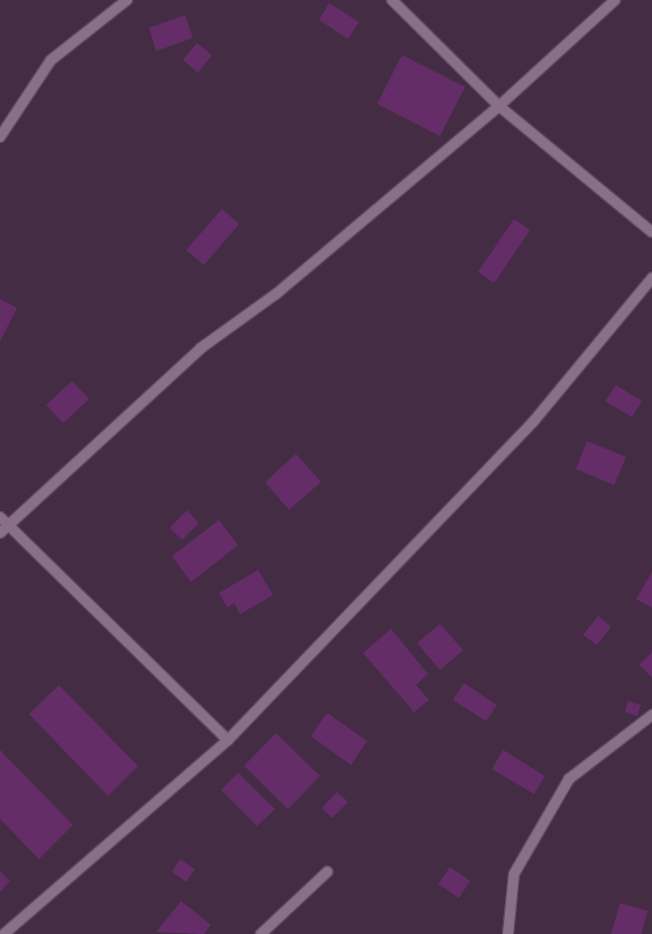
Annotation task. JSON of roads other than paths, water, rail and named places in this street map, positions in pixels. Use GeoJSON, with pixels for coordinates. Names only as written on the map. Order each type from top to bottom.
{"type":"FeatureCollection","features":[{"type":"Feature","properties":{"kind":"street"},"geometry":{"type":"LineString","coordinates":[[0,137],[51,60],[128,0]]}},
{"type":"Feature","properties":{"kind":"street"},"geometry":{"type":"LineString","coordinates":[[392,0],[499,106],[652,232]]}},
{"type":"Feature","properties":{"kind":"street"},"geometry":{"type":"LineString","coordinates":[[0,533],[4,520],[201,348],[276,294],[499,106],[615,0]]}},
{"type":"Feature","properties":{"kind":"street"},"geometry":{"type":"LineString","coordinates":[[4,934],[228,740],[533,422],[652,278]]}},
{"type":"Feature","properties":{"kind":"street"},"geometry":{"type":"LineString","coordinates":[[4,520],[228,740]]}},
{"type":"Feature","properties":{"kind":"street"},"geometry":{"type":"LineString","coordinates":[[508,934],[514,874],[569,778],[652,715]]}},
{"type":"Feature","properties":{"kind":"street"},"geometry":{"type":"LineString","coordinates":[[261,934],[327,872]]}}]}
